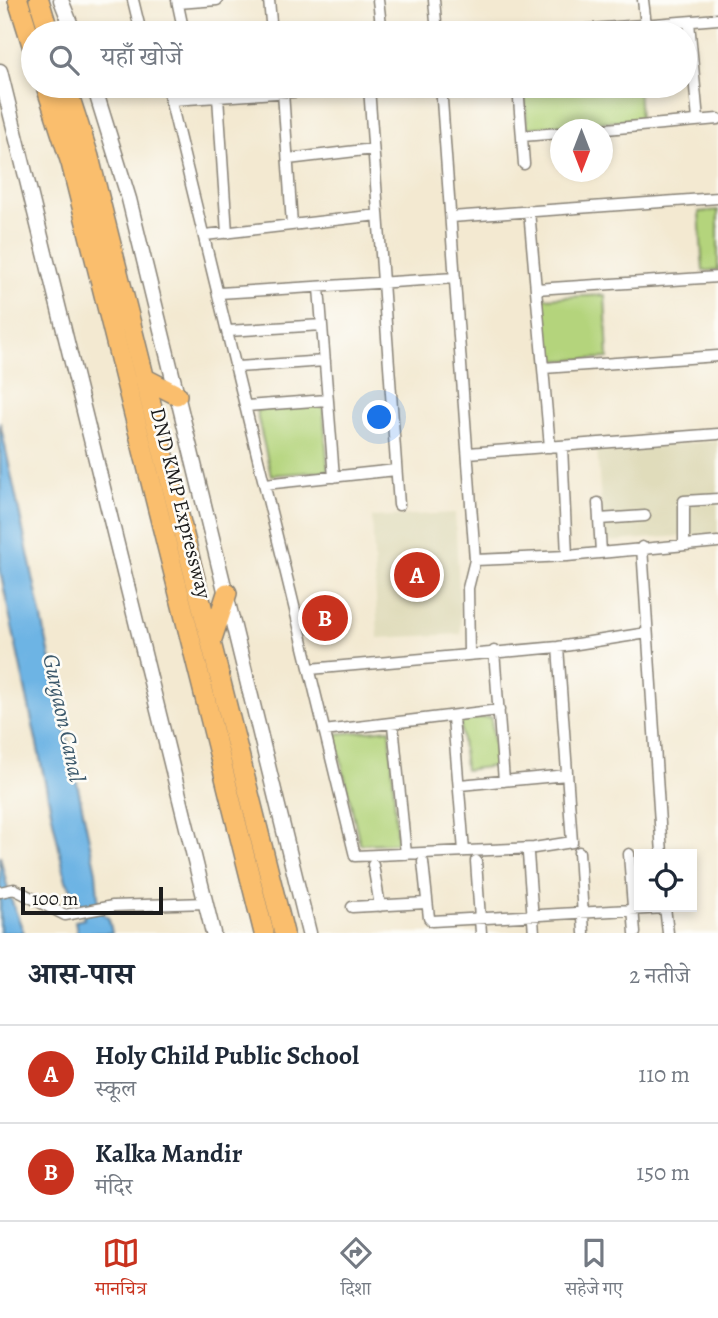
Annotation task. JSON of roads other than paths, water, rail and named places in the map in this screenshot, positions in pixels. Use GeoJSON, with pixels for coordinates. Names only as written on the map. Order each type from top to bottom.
{"type":"FeatureCollection","features":[{"type":"Feature","properties":{"kind":"highway"},"geometry":{"type":"LineString","coordinates":[[18,0],[25,21]]}},
{"type":"Feature","properties":{"kind":"highway"},"geometry":{"type":"LineString","coordinates":[[39,0],[45,21]]}},
{"type":"Feature","properties":{"kind":"highway","name":"DND KMP Expressway"},"geometry":{"type":"LineString","coordinates":[[50,98],[71,163],[91,240],[264,933]]}},
{"type":"Feature","properties":{"kind":"highway","name":"DND KMP Expressway"},"geometry":{"type":"LineString","coordinates":[[70,98],[89,158],[284,933]]}},
{"type":"Feature","properties":{"kind":"highway"},"geometry":{"type":"LineString","coordinates":[[144,377],[177,395]]}},
{"type":"Feature","properties":{"kind":"highway"},"geometry":{"type":"LineString","coordinates":[[211,642],[227,593]]}},
{"type":"Feature","properties":{"kind":"street"},"geometry":{"type":"LineString","coordinates":[[61,0],[69,21]]}},
{"type":"Feature","properties":{"kind":"street"},"geometry":{"type":"LineString","coordinates":[[134,0],[138,21]]}},
{"type":"Feature","properties":{"kind":"street"},"geometry":{"type":"LineString","coordinates":[[181,21],[177,1],[217,0]]}},
{"type":"Feature","properties":{"kind":"street"},"geometry":{"type":"LineString","coordinates":[[270,0],[271,21]]}},
{"type":"Feature","properties":{"kind":"street"},"geometry":{"type":"LineString","coordinates":[[378,0],[381,21]]}},
{"type":"Feature","properties":{"kind":"street"},"geometry":{"type":"LineString","coordinates":[[434,0],[436,21]]}},
{"type":"Feature","properties":{"kind":"street"},"geometry":{"type":"LineString","coordinates":[[643,0],[646,21]]}},
{"type":"Feature","properties":{"kind":"street"},"geometry":{"type":"LineString","coordinates":[[697,21],[718,19]]}},
{"type":"Feature","properties":{"kind":"street"},"geometry":{"type":"LineString","coordinates":[[0,71],[213,933]]}},
{"type":"Feature","properties":{"kind":"street"},"geometry":{"type":"LineString","coordinates":[[98,98],[130,199],[309,933]]}},
{"type":"Feature","properties":{"kind":"street"},"geometry":{"type":"LineString","coordinates":[[195,98],[172,100],[354,853],[362,858],[572,842],[558,647]]}},
{"type":"Feature","properties":{"kind":"street"},"geometry":{"type":"LineString","coordinates":[[218,98],[228,233]]}},
{"type":"Feature","properties":{"kind":"street"},"geometry":{"type":"LineString","coordinates":[[283,98],[292,225]]}},
{"type":"Feature","properties":{"kind":"street"},"geometry":{"type":"LineString","coordinates":[[370,98],[381,285],[399,505]]}},
{"type":"Feature","properties":{"kind":"street"},"geometry":{"type":"LineString","coordinates":[[442,98],[475,560],[468,588],[469,653]]}},
{"type":"Feature","properties":{"kind":"street"},"geometry":{"type":"LineString","coordinates":[[518,98],[524,164]]}},
{"type":"Feature","properties":{"kind":"street"},"geometry":{"type":"LineString","coordinates":[[696,98],[698,120]]}},
{"type":"Feature","properties":{"kind":"street"},"geometry":{"type":"LineString","coordinates":[[613,128],[718,118]]}},
{"type":"Feature","properties":{"kind":"street"},"geometry":{"type":"LineString","coordinates":[[522,136],[550,133]]}},
{"type":"Feature","properties":{"kind":"street"},"geometry":{"type":"LineString","coordinates":[[288,159],[373,149]]}},
{"type":"Feature","properties":{"kind":"street"},"geometry":{"type":"LineString","coordinates":[[451,217],[718,198]]}},
{"type":"Feature","properties":{"kind":"street"},"geometry":{"type":"LineString","coordinates":[[529,211],[550,447]]}},
{"type":"Feature","properties":{"kind":"street"},"geometry":{"type":"LineString","coordinates":[[205,235],[378,215]]}},
{"type":"Feature","properties":{"kind":"street"},"geometry":{"type":"LineString","coordinates":[[536,289],[718,277]]}},
{"type":"Feature","properties":{"kind":"street"},"geometry":{"type":"LineString","coordinates":[[219,293],[381,285],[455,278]]}},
{"type":"Feature","properties":{"kind":"street"},"geometry":{"type":"LineString","coordinates":[[319,288],[334,477]]}},
{"type":"Feature","properties":{"kind":"street"},"geometry":{"type":"LineString","coordinates":[[228,331],[322,325]]}},
{"type":"Feature","properties":{"kind":"street"},"geometry":{"type":"LineString","coordinates":[[543,368],[718,356]]}},
{"type":"Feature","properties":{"kind":"street"},"geometry":{"type":"LineString","coordinates":[[237,368],[325,360]]}},
{"type":"Feature","properties":{"kind":"street"},"geometry":{"type":"LineString","coordinates":[[246,406],[327,400]]}},
{"type":"Feature","properties":{"kind":"street"},"geometry":{"type":"LineString","coordinates":[[468,453],[718,433]]}},
{"type":"Feature","properties":{"kind":"street"},"geometry":{"type":"LineString","coordinates":[[562,446],[567,556]]}},
{"type":"Feature","properties":{"kind":"street"},"geometry":{"type":"LineString","coordinates":[[265,484],[396,470]]}},
{"type":"Feature","properties":{"kind":"street"},"geometry":{"type":"LineString","coordinates":[[684,545],[684,501],[718,499]]}},
{"type":"Feature","properties":{"kind":"street"},"geometry":{"type":"LineString","coordinates":[[598,503],[600,552]]}},
{"type":"Feature","properties":{"kind":"street"},"geometry":{"type":"LineString","coordinates":[[598,519],[645,516]]}},
{"type":"Feature","properties":{"kind":"street"},"geometry":{"type":"LineString","coordinates":[[475,560],[567,556],[718,542]]}},
{"type":"Feature","properties":{"kind":"street"},"geometry":{"type":"LineString","coordinates":[[642,547],[662,849]]}},
{"type":"Feature","properties":{"kind":"street"},"geometry":{"type":"LineString","coordinates":[[310,669],[558,647],[647,633]]}},
{"type":"Feature","properties":{"kind":"street"},"geometry":{"type":"LineString","coordinates":[[495,651],[504,781]]}},
{"type":"Feature","properties":{"kind":"street"},"geometry":{"type":"LineString","coordinates":[[324,731],[453,718],[499,710]]}},
{"type":"Feature","properties":{"kind":"street"},"geometry":{"type":"LineString","coordinates":[[453,718],[464,851]]}},
{"type":"Feature","properties":{"kind":"street"},"geometry":{"type":"LineString","coordinates":[[393,725],[407,854]]}},
{"type":"Feature","properties":{"kind":"street"},"geometry":{"type":"LineString","coordinates":[[460,785],[567,775]]}},
{"type":"Feature","properties":{"kind":"street"},"geometry":{"type":"LineString","coordinates":[[579,852],[584,933]]}},
{"type":"Feature","properties":{"kind":"street"},"geometry":{"type":"LineString","coordinates":[[528,854],[534,933]]}},
{"type":"Feature","properties":{"kind":"street"},"geometry":{"type":"LineString","coordinates":[[430,921],[634,911],[629,854]]}},
{"type":"Feature","properties":{"kind":"street"},"geometry":{"type":"LineString","coordinates":[[476,861],[481,933]]}},
{"type":"Feature","properties":{"kind":"street"},"geometry":{"type":"LineString","coordinates":[[423,862],[431,933]]}},
{"type":"Feature","properties":{"kind":"street"},"geometry":{"type":"LineString","coordinates":[[373,865],[380,906]]}},
{"type":"Feature","properties":{"kind":"street"},"geometry":{"type":"LineString","coordinates":[[0,892],[14,889],[65,915],[113,905],[207,903]]}},
{"type":"Feature","properties":{"kind":"street"},"geometry":{"type":"LineString","coordinates":[[352,907],[426,903]]}},
{"type":"Feature","properties":{"kind":"street"},"geometry":{"type":"LineString","coordinates":[[634,912],[635,933]]}},
{"type":"Feature","properties":{"kind":"street"},"geometry":{"type":"LineString","coordinates":[[666,912],[668,933]]}},
{"type":"Feature","properties":{"kind":"water"},"geometry":{"type":"Polygon","coordinates":[[[0,422],[96,872],[99,909],[109,919],[112,933],[77,933],[75,921],[84,919],[81,904],[66,881],[0,570],[0,422]]]}},
{"type":"Feature","properties":{"kind":"water"},"geometry":{"type":"Polygon","coordinates":[[[0,856],[9,894],[24,933],[0,933],[0,856]]]}},
{"type":"Feature","properties":{"kind":"place","name":"Holy Child Public School"},"geometry":{"type":"Point","coordinates":[417,575]}},
{"type":"Feature","properties":{"kind":"place","name":"Kalka Mandir"},"geometry":{"type":"Point","coordinates":[325,618]}},
{"type":"Feature","properties":{"kind":"water label","name":"Gurgaon Canal"},"geometry":{"type":"Point","coordinates":[64,718]}}]}
